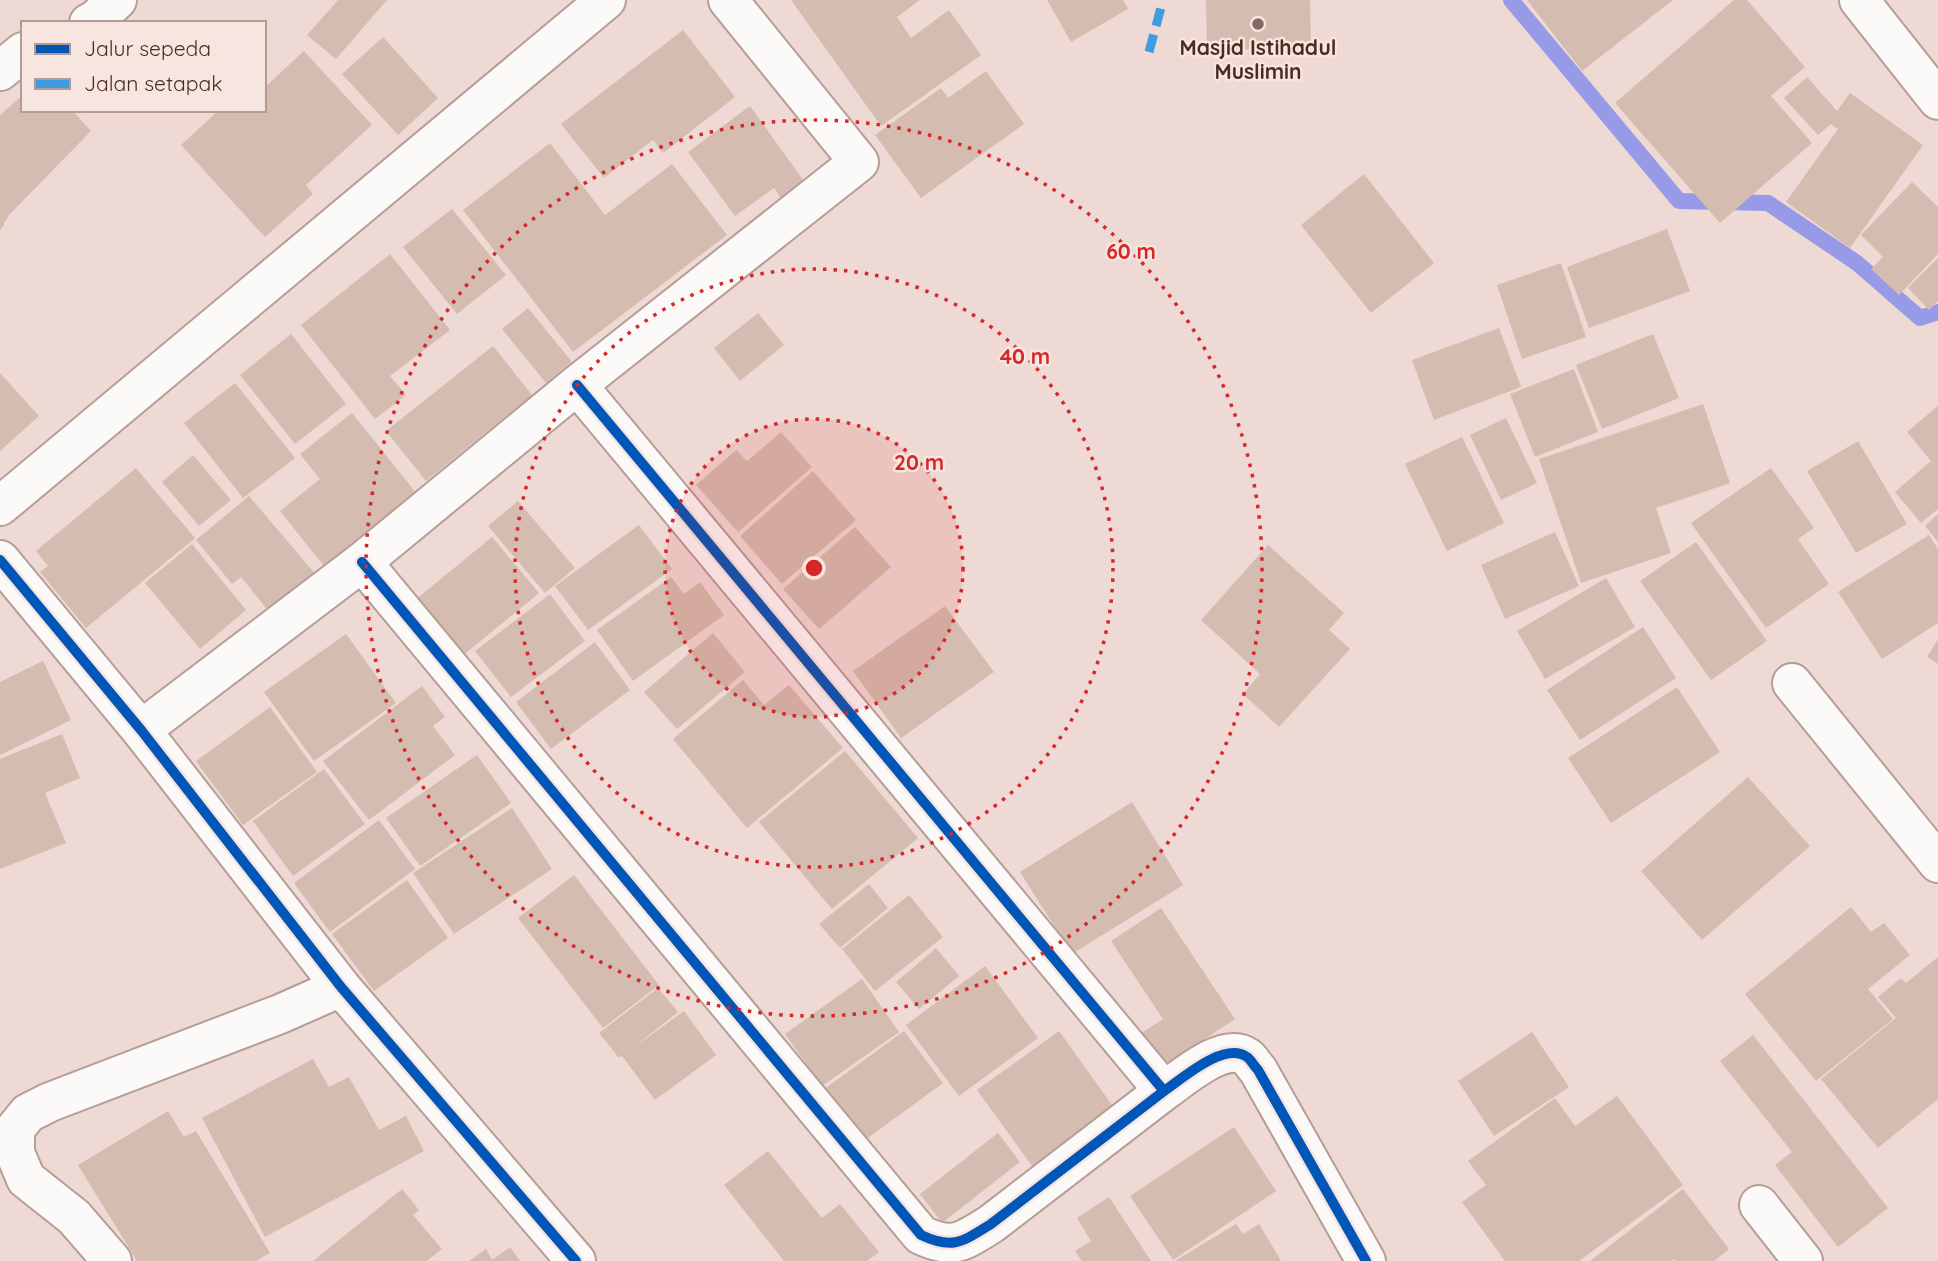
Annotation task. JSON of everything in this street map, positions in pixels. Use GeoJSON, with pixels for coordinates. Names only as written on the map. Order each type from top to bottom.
{"type":"FeatureCollection","features":[{"type":"Feature","properties":{"kind":"street"},"geometry":{"type":"LineString","coordinates":[[93,21],[117,0]]}},
{"type":"Feature","properties":{"kind":"street"},"geometry":{"type":"LineString","coordinates":[[0,506],[606,0]]}},
{"type":"Feature","properties":{"kind":"street"},"geometry":{"type":"LineString","coordinates":[[141,730],[362,562],[577,385],[859,162],[728,0]]}},
{"type":"Feature","properties":{"kind":"street"},"geometry":{"type":"LineString","coordinates":[[1859,0],[1938,100]]}},
{"type":"Feature","properties":{"kind":"street"},"geometry":{"type":"LineString","coordinates":[[0,71],[21,54]]}},
{"type":"Feature","properties":{"kind":"street"},"geometry":{"type":"LineString","coordinates":[[577,385],[1164,1091]]}},
{"type":"Feature","properties":{"kind":"street"},"geometry":{"type":"LineString","coordinates":[[0,560],[141,730],[341,987],[576,1261]]}},
{"type":"Feature","properties":{"kind":"street"},"geometry":{"type":"LineString","coordinates":[[362,562],[920,1235],[936,1242],[952,1244],[966,1239],[991,1224],[1164,1091],[1215,1057],[1231,1052],[1245,1056],[1258,1070],[1366,1261]]}},
{"type":"Feature","properties":{"kind":"street"},"geometry":{"type":"LineString","coordinates":[[1792,683],[1938,863]]}},
{"type":"Feature","properties":{"kind":"street"},"geometry":{"type":"LineString","coordinates":[[112,1261],[74,1217],[26,1179],[15,1153],[15,1129],[29,1113],[50,1102],[280,1014],[341,987]]}},
{"type":"Feature","properties":{"kind":"street"},"geometry":{"type":"LineString","coordinates":[[1759,1205],[1803,1261]]}},
{"type":"Feature","properties":{"kind":"building"},"geometry":{"type":"Polygon","coordinates":[[[338,0],[387,0],[336,59],[307,35],[338,0]]]}},
{"type":"Feature","properties":{"kind":"building"},"geometry":{"type":"Polygon","coordinates":[[[791,0],[920,0],[897,17],[911,38],[949,10],[981,55],[881,126],[791,0]]]}},
{"type":"Feature","properties":{"kind":"building"},"geometry":{"type":"Polygon","coordinates":[[[1047,0],[1123,0],[1128,9],[1071,42],[1047,0]]]}},
{"type":"Feature","properties":{"kind":"building","name":"Masjid Istihadul Muslimin"},"geometry":{"type":"Polygon","coordinates":[[[1206,0],[1310,0],[1311,48],[1207,50],[1206,0]]]}},
{"type":"Feature","properties":{"kind":"building"},"geometry":{"type":"Polygon","coordinates":[[[1527,0],[1673,0],[1582,71],[1527,0]]]}},
{"type":"Feature","properties":{"kind":"building"},"geometry":{"type":"Polygon","coordinates":[[[1734,0],[1747,0],[1805,67],[1771,96],[1812,143],[1720,223],[1615,103],[1734,0]]]}},
{"type":"Feature","properties":{"kind":"building"},"geometry":{"type":"Polygon","coordinates":[[[683,30],[735,97],[663,153],[653,140],[604,178],[561,124],[683,30]]]}},
{"type":"Feature","properties":{"kind":"building"},"geometry":{"type":"Polygon","coordinates":[[[383,37],[438,98],[398,135],[342,74],[383,37]]]}},
{"type":"Feature","properties":{"kind":"building"},"geometry":{"type":"Polygon","coordinates":[[[304,51],[372,125],[306,185],[313,194],[265,237],[181,145],[217,112],[266,112],[266,86],[304,51]]]}},
{"type":"Feature","properties":{"kind":"building"},"geometry":{"type":"Polygon","coordinates":[[[986,71],[1024,124],[921,198],[875,135],[941,88],[948,98],[986,71]]]}},
{"type":"Feature","properties":{"kind":"building"},"geometry":{"type":"Polygon","coordinates":[[[1807,77],[1837,111],[1850,93],[1923,145],[1850,248],[1786,202],[1838,129],[1831,124],[1818,135],[1784,98],[1807,77]]]}},
{"type":"Feature","properties":{"kind":"building"},"geometry":{"type":"Polygon","coordinates":[[[21,97],[21,112],[74,112],[91,131],[9,215],[0,231],[0,115],[21,97]]]}},
{"type":"Feature","properties":{"kind":"building"},"geometry":{"type":"Polygon","coordinates":[[[750,106],[806,184],[783,201],[774,188],[735,216],[688,152],[750,106]]]}},
{"type":"Feature","properties":{"kind":"building"},"geometry":{"type":"Polygon","coordinates":[[[550,143],[605,215],[672,164],[727,235],[573,352],[463,210],[550,143]]]}},
{"type":"Feature","properties":{"kind":"building"},"geometry":{"type":"Polygon","coordinates":[[[1364,174],[1434,263],[1371,313],[1301,225],[1364,174]]]}},
{"type":"Feature","properties":{"kind":"building"},"geometry":{"type":"Polygon","coordinates":[[[1912,182],[1938,207],[1938,254],[1899,295],[1871,269],[1883,257],[1861,235],[1912,182]]]}},
{"type":"Feature","properties":{"kind":"building"},"geometry":{"type":"Polygon","coordinates":[[[452,209],[506,275],[457,314],[403,247],[452,209]]]}},
{"type":"Feature","properties":{"kind":"building"},"geometry":{"type":"Polygon","coordinates":[[[1667,229],[1690,291],[1589,328],[1567,267],[1667,229]]]}},
{"type":"Feature","properties":{"kind":"building"},"geometry":{"type":"Polygon","coordinates":[[[390,254],[450,330],[390,376],[406,395],[375,419],[301,325],[390,254]]]}},
{"type":"Feature","properties":{"kind":"building"},"geometry":{"type":"Polygon","coordinates":[[[1938,258],[1938,301],[1929,310],[1908,288],[1938,258]]]}},
{"type":"Feature","properties":{"kind":"building"},"geometry":{"type":"Polygon","coordinates":[[[1561,263],[1586,337],[1522,359],[1497,285],[1561,263]]]}},
{"type":"Feature","properties":{"kind":"building"},"geometry":{"type":"Polygon","coordinates":[[[528,308],[572,362],[546,383],[502,329],[528,308]]]}},
{"type":"Feature","properties":{"kind":"building"},"geometry":{"type":"Polygon","coordinates":[[[758,313],[784,345],[740,381],[714,348],[758,313]]]}},
{"type":"Feature","properties":{"kind":"building"},"geometry":{"type":"Polygon","coordinates":[[[1499,328],[1521,387],[1434,420],[1412,360],[1499,328]]]}},
{"type":"Feature","properties":{"kind":"building"},"geometry":{"type":"Polygon","coordinates":[[[291,334],[346,404],[295,444],[240,375],[291,334]]]}},
{"type":"Feature","properties":{"kind":"building"},"geometry":{"type":"Polygon","coordinates":[[[1653,334],[1679,398],[1602,429],[1576,365],[1653,334]]]}},
{"type":"Feature","properties":{"kind":"building"},"geometry":{"type":"Polygon","coordinates":[[[493,346],[532,395],[426,481],[386,431],[493,346]]]}},
{"type":"Feature","properties":{"kind":"building"},"geometry":{"type":"Polygon","coordinates":[[[1574,369],[1598,432],[1535,457],[1510,394],[1574,369]]]}},
{"type":"Feature","properties":{"kind":"building"},"geometry":{"type":"Polygon","coordinates":[[[0,373],[39,416],[0,451],[0,373]]]}},
{"type":"Feature","properties":{"kind":"building"},"geometry":{"type":"Polygon","coordinates":[[[235,383],[295,458],[243,498],[184,423],[235,383]]]}},
{"type":"Feature","properties":{"kind":"building"},"geometry":{"type":"Polygon","coordinates":[[[1703,404],[1730,483],[1656,508],[1671,553],[1581,583],[1539,459],[1703,404]]]}},
{"type":"Feature","properties":{"kind":"building"},"geometry":{"type":"Polygon","coordinates":[[[1938,406],[1938,509],[1921,523],[1895,492],[1931,461],[1907,432],[1938,406]]]}},
{"type":"Feature","properties":{"kind":"building"},"geometry":{"type":"Polygon","coordinates":[[[352,413],[417,494],[324,566],[280,511],[320,479],[300,454],[352,413]]]}},
{"type":"Feature","properties":{"kind":"building"},"geometry":{"type":"Polygon","coordinates":[[[1506,418],[1537,483],[1501,500],[1470,435],[1506,418]]]}},
{"type":"Feature","properties":{"kind":"building"},"geometry":{"type":"Polygon","coordinates":[[[781,432],[812,467],[738,532],[696,485],[736,450],[747,461],[781,432]]]}},
{"type":"Feature","properties":{"kind":"building"},"geometry":{"type":"Polygon","coordinates":[[[1462,437],[1504,523],[1447,551],[1405,464],[1462,437]]]}},
{"type":"Feature","properties":{"kind":"building"},"geometry":{"type":"Polygon","coordinates":[[[1858,441],[1907,524],[1856,553],[1807,471],[1858,441]]]}},
{"type":"Feature","properties":{"kind":"building"},"geometry":{"type":"Polygon","coordinates":[[[193,455],[231,500],[199,526],[162,482],[193,455]]]}},
{"type":"Feature","properties":{"kind":"building"},"geometry":{"type":"Polygon","coordinates":[[[136,468],[195,538],[86,628],[40,572],[48,566],[36,551],[136,468]]]}},
{"type":"Feature","properties":{"kind":"building"},"geometry":{"type":"Polygon","coordinates":[[[1771,468],[1814,528],[1798,539],[1829,584],[1766,628],[1691,523],[1771,468]]]}},
{"type":"Feature","properties":{"kind":"building"},"geometry":{"type":"Polygon","coordinates":[[[813,471],[856,520],[782,584],[740,536],[813,471]]]}},
{"type":"Feature","properties":{"kind":"building"},"geometry":{"type":"Polygon","coordinates":[[[249,496],[317,576],[271,614],[241,577],[232,584],[196,540],[249,496]]]}},
{"type":"Feature","properties":{"kind":"building"},"geometry":{"type":"Polygon","coordinates":[[[518,501],[575,568],[545,593],[488,526],[518,501]]]}},
{"type":"Feature","properties":{"kind":"building"},"geometry":{"type":"Polygon","coordinates":[[[1938,514],[1938,542],[1925,526],[1938,514]]]}},
{"type":"Feature","properties":{"kind":"building"},"geometry":{"type":"Polygon","coordinates":[[[639,525],[672,569],[588,630],[555,586],[639,525]]]}},
{"type":"Feature","properties":{"kind":"building"},"geometry":{"type":"Polygon","coordinates":[[[855,527],[891,567],[819,629],[783,589],[855,527]]]}},
{"type":"Feature","properties":{"kind":"building"},"geometry":{"type":"Polygon","coordinates":[[[1555,532],[1579,586],[1505,619],[1481,565],[1555,532]]]}},
{"type":"Feature","properties":{"kind":"building"},"geometry":{"type":"Polygon","coordinates":[[[1929,535],[1938,549],[1938,623],[1882,659],[1838,592],[1929,535]]]}},
{"type":"Feature","properties":{"kind":"building"},"geometry":{"type":"Polygon","coordinates":[[[492,537],[539,593],[461,657],[414,601],[492,537]]]}},
{"type":"Feature","properties":{"kind":"building"},"geometry":{"type":"Polygon","coordinates":[[[1696,542],[1767,641],[1711,680],[1640,581],[1696,542]]]}},
{"type":"Feature","properties":{"kind":"building"},"geometry":{"type":"Polygon","coordinates":[[[192,544],[246,610],[200,649],[145,583],[192,544]]]}},
{"type":"Feature","properties":{"kind":"building"},"geometry":{"type":"Polygon","coordinates":[[[1268,545],[1344,613],[1329,630],[1350,649],[1279,727],[1243,694],[1260,674],[1201,620],[1268,545]]]}},
{"type":"Feature","properties":{"kind":"building"},"geometry":{"type":"Polygon","coordinates":[[[671,577],[684,594],[700,582],[724,615],[633,681],[597,630],[671,577]]]}},
{"type":"Feature","properties":{"kind":"building"},"geometry":{"type":"Polygon","coordinates":[[[1606,578],[1635,627],[1545,679],[1517,631],[1606,578]]]}},
{"type":"Feature","properties":{"kind":"building"},"geometry":{"type":"Polygon","coordinates":[[[550,594],[585,641],[511,697],[475,651],[550,594]]]}},
{"type":"Feature","properties":{"kind":"building"},"geometry":{"type":"Polygon","coordinates":[[[945,606],[994,672],[901,738],[853,671],[945,606]]]}},
{"type":"Feature","properties":{"kind":"building"},"geometry":{"type":"Polygon","coordinates":[[[1643,627],[1676,678],[1580,740],[1547,690],[1643,627]]]}},
{"type":"Feature","properties":{"kind":"building"},"geometry":{"type":"Polygon","coordinates":[[[713,633],[745,672],[677,729],[644,692],[713,633]]]}},
{"type":"Feature","properties":{"kind":"building"},"geometry":{"type":"Polygon","coordinates":[[[346,634],[396,703],[314,761],[264,692],[346,634]]]}},
{"type":"Feature","properties":{"kind":"building"},"geometry":{"type":"Polygon","coordinates":[[[1938,639],[1938,664],[1927,657],[1938,639]]]}},
{"type":"Feature","properties":{"kind":"building"},"geometry":{"type":"Polygon","coordinates":[[[595,642],[630,690],[551,749],[516,702],[595,642]]]}},
{"type":"Feature","properties":{"kind":"building"},"geometry":{"type":"Polygon","coordinates":[[[43,661],[71,720],[0,755],[0,682],[43,661]]]}},
{"type":"Feature","properties":{"kind":"building"},"geometry":{"type":"Polygon","coordinates":[[[743,680],[764,705],[789,685],[843,748],[747,828],[673,739],[743,680]]]}},
{"type":"Feature","properties":{"kind":"building"},"geometry":{"type":"Polygon","coordinates":[[[422,686],[445,717],[433,726],[455,755],[369,820],[323,761],[422,686]]]}},
{"type":"Feature","properties":{"kind":"building"},"geometry":{"type":"Polygon","coordinates":[[[1677,687],[1720,752],[1611,823],[1568,758],[1677,687]]]}},
{"type":"Feature","properties":{"kind":"building"},"geometry":{"type":"Polygon","coordinates":[[[270,707],[317,772],[243,825],[196,761],[270,707]]]}},
{"type":"Feature","properties":{"kind":"building"},"geometry":{"type":"Polygon","coordinates":[[[62,734],[80,778],[45,793],[66,843],[0,869],[0,759],[62,734]]]}},
{"type":"Feature","properties":{"kind":"building"},"geometry":{"type":"Polygon","coordinates":[[[845,751],[918,838],[832,909],[759,822],[845,751]]]}},
{"type":"Feature","properties":{"kind":"building"},"geometry":{"type":"Polygon","coordinates":[[[477,755],[511,803],[420,866],[386,818],[477,755]]]}},
{"type":"Feature","properties":{"kind":"building"},"geometry":{"type":"Polygon","coordinates":[[[324,769],[365,824],[293,876],[253,821],[324,769]]]}},
{"type":"Feature","properties":{"kind":"building"},"geometry":{"type":"Polygon","coordinates":[[[1748,777],[1810,846],[1702,940],[1641,871],[1748,777]]]}},
{"type":"Feature","properties":{"kind":"building"},"geometry":{"type":"Polygon","coordinates":[[[1132,802],[1183,885],[1072,954],[1020,872],[1132,802]]]}},
{"type":"Feature","properties":{"kind":"building"},"geometry":{"type":"Polygon","coordinates":[[[512,808],[552,869],[454,934],[413,873],[512,808]]]}},
{"type":"Feature","properties":{"kind":"building"},"geometry":{"type":"Polygon","coordinates":[[[379,820],[415,869],[330,932],[294,883],[379,820]]]}},
{"type":"Feature","properties":{"kind":"building"},"geometry":{"type":"Polygon","coordinates":[[[574,875],[659,985],[603,1028],[518,918],[574,875]]]}},
{"type":"Feature","properties":{"kind":"building"},"geometry":{"type":"Polygon","coordinates":[[[407,880],[448,938],[374,991],[332,934],[407,880]]]}},
{"type":"Feature","properties":{"kind":"building"},"geometry":{"type":"Polygon","coordinates":[[[869,884],[888,908],[840,948],[819,924],[869,884]]]}},
{"type":"Feature","properties":{"kind":"building"},"geometry":{"type":"Polygon","coordinates":[[[909,895],[943,937],[875,991],[842,949],[909,895]]]}},
{"type":"Feature","properties":{"kind":"building"},"geometry":{"type":"Polygon","coordinates":[[[1851,907],[1871,932],[1884,923],[1910,955],[1868,989],[1893,1019],[1816,1081],[1745,994],[1851,907]]]}},
{"type":"Feature","properties":{"kind":"building"},"geometry":{"type":"Polygon","coordinates":[[[1161,908],[1235,1019],[1162,1067],[1140,1034],[1163,1019],[1111,941],[1161,908]]]}},
{"type":"Feature","properties":{"kind":"building"},"geometry":{"type":"Polygon","coordinates":[[[936,948],[959,976],[919,1009],[896,982],[936,948]]]}},
{"type":"Feature","properties":{"kind":"building"},"geometry":{"type":"Polygon","coordinates":[[[1938,957],[1938,1099],[1878,1148],[1821,1079],[1896,1018],[1878,997],[1901,978],[1906,983],[1938,957]]]}},
{"type":"Feature","properties":{"kind":"building"},"geometry":{"type":"Polygon","coordinates":[[[985,966],[1038,1038],[959,1096],[906,1025],[985,966]]]}},
{"type":"Feature","properties":{"kind":"building"},"geometry":{"type":"Polygon","coordinates":[[[862,979],[899,1032],[822,1086],[785,1034],[862,979]]]}},
{"type":"Feature","properties":{"kind":"building"},"geometry":{"type":"Polygon","coordinates":[[[658,988],[678,1012],[633,1048],[684,1011],[716,1055],[655,1100],[622,1056],[619,1058],[599,1033],[658,988]]]}},
{"type":"Feature","properties":{"kind":"building"},"geometry":{"type":"Polygon","coordinates":[[[904,1031],[943,1083],[861,1143],[823,1090],[904,1031]]]}},
{"type":"Feature","properties":{"kind":"building"},"geometry":{"type":"Polygon","coordinates":[[[1059,1031],[1117,1112],[1035,1170],[977,1090],[1059,1031]]]}},
{"type":"Feature","properties":{"kind":"building"},"geometry":{"type":"Polygon","coordinates":[[[1532,1032],[1569,1087],[1494,1136],[1458,1081],[1532,1032]]]}},
{"type":"Feature","properties":{"kind":"building"},"geometry":{"type":"Polygon","coordinates":[[[1753,1035],[1888,1208],[1838,1247],[1775,1165],[1792,1152],[1720,1061],[1753,1035]]]}},
{"type":"Feature","properties":{"kind":"building"},"geometry":{"type":"Polygon","coordinates":[[[313,1059],[329,1087],[349,1077],[379,1130],[406,1116],[424,1151],[265,1237],[202,1118],[313,1059]]]}},
{"type":"Feature","properties":{"kind":"building"},"geometry":{"type":"Polygon","coordinates":[[[1617,1096],[1683,1185],[1579,1261],[1505,1261],[1462,1202],[1486,1185],[1468,1161],[1555,1098],[1575,1126],[1617,1096]]]}},
{"type":"Feature","properties":{"kind":"building"},"geometry":{"type":"Polygon","coordinates":[[[168,1111],[184,1137],[196,1131],[270,1253],[256,1261],[137,1261],[78,1165],[168,1111]]]}},
{"type":"Feature","properties":{"kind":"building"},"geometry":{"type":"Polygon","coordinates":[[[1234,1127],[1276,1191],[1173,1260],[1130,1196],[1234,1127]]]}},
{"type":"Feature","properties":{"kind":"building"},"geometry":{"type":"Polygon","coordinates":[[[998,1133],[1020,1162],[942,1223],[920,1194],[998,1133]]]}},
{"type":"Feature","properties":{"kind":"building"},"geometry":{"type":"Polygon","coordinates":[[[768,1151],[822,1218],[840,1204],[879,1252],[867,1261],[784,1261],[724,1185],[768,1151]]]}},
{"type":"Feature","properties":{"kind":"building"},"geometry":{"type":"Polygon","coordinates":[[[402,1189],[419,1210],[413,1215],[442,1249],[427,1261],[313,1261],[402,1189]]]}},
{"type":"Feature","properties":{"kind":"building"},"geometry":{"type":"Polygon","coordinates":[[[1683,1189],[1729,1249],[1714,1261],[1590,1261],[1683,1189]]]}},
{"type":"Feature","properties":{"kind":"building"},"geometry":{"type":"Polygon","coordinates":[[[1109,1197],[1151,1261],[1082,1261],[1075,1251],[1091,1241],[1077,1218],[1109,1197]]]}},
{"type":"Feature","properties":{"kind":"building"},"geometry":{"type":"Polygon","coordinates":[[[1236,1224],[1243,1234],[1259,1224],[1281,1261],[1175,1261],[1236,1224]]]}},
{"type":"Feature","properties":{"kind":"building"},"geometry":{"type":"Polygon","coordinates":[[[510,1247],[520,1261],[469,1261],[486,1249],[492,1260],[510,1247]]]}},
{"type":"Feature","properties":{"kind":"waterway"},"geometry":{"type":"LineString","coordinates":[[1511,0],[1679,201],[1768,203],[1857,263],[1920,318],[1938,312]]}},
{"type":"Feature","properties":{"kind":"marked path"},"geometry":{"type":"LineString","coordinates":[[1149,52],[1163,0]]}},
{"type":"Feature","properties":{"kind":"cycle path"},"geometry":{"type":"LineString","coordinates":[[577,385],[1164,1091],[1216,1057],[1238,1053],[1250,1060],[1366,1261]]}},
{"type":"Feature","properties":{"kind":"cycle path"},"geometry":{"type":"LineString","coordinates":[[0,560],[141,730],[341,987],[576,1261]]}},
{"type":"Feature","properties":{"kind":"cycle path"},"geometry":{"type":"LineString","coordinates":[[362,562],[921,1235],[941,1242],[957,1242],[991,1224],[1164,1091]]}},
{"type":"Feature","properties":{"kind":"place","name":"Masjid Istihadul Muslimin"},"geometry":{"type":"Point","coordinates":[1258,24]}}]}
